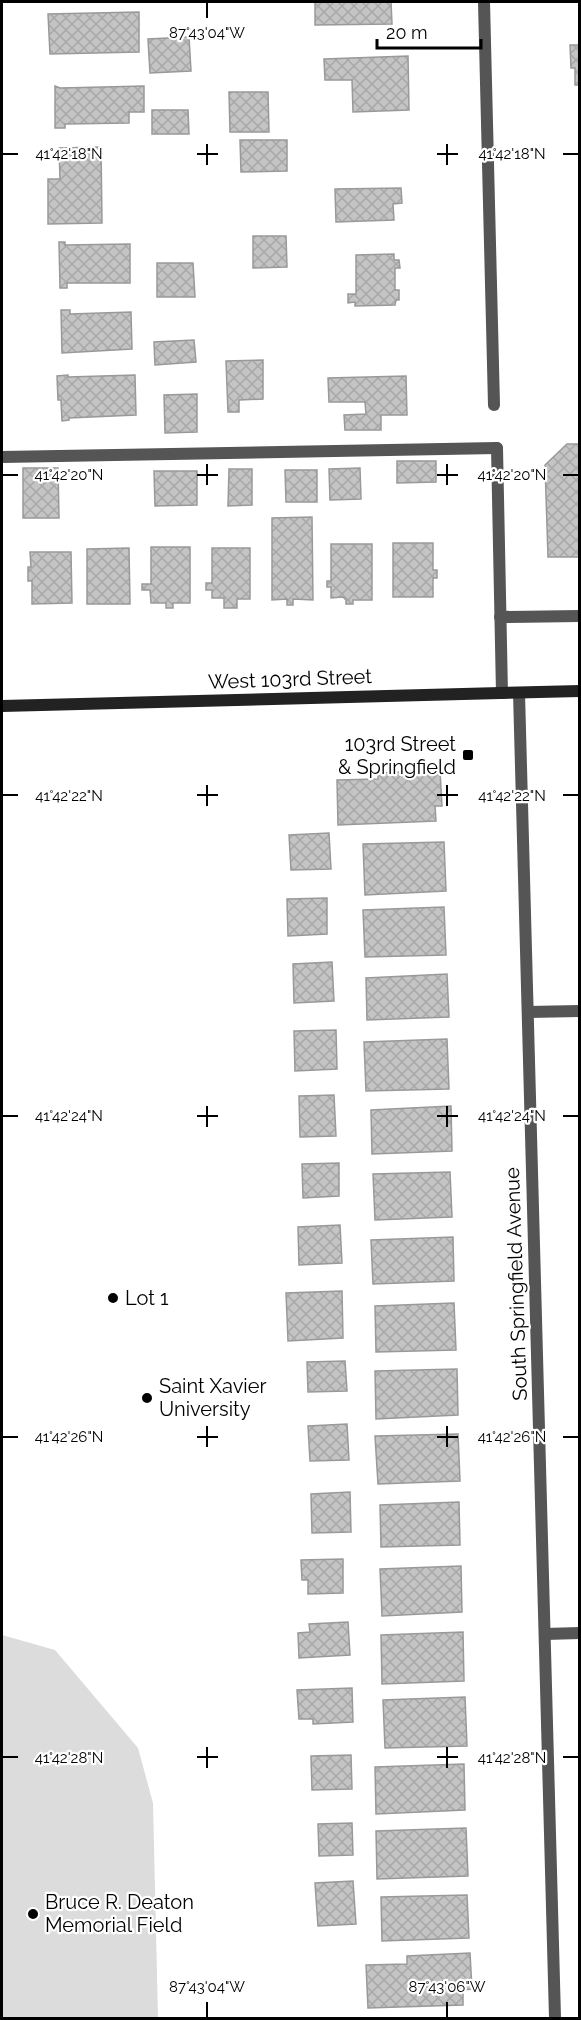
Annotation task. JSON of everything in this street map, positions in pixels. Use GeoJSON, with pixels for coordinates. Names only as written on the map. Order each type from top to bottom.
{"type":"FeatureCollection","features":[{"type":"Feature","properties":{"kind":"main road","name":"West 103rd Street"},"geometry":{"type":"LineString","coordinates":[[2,706],[579,691]]}},
{"type":"Feature","properties":{"kind":"street"},"geometry":{"type":"LineString","coordinates":[[484,2],[494,405]]}},
{"type":"Feature","properties":{"kind":"street"},"geometry":{"type":"LineString","coordinates":[[2,457],[497,448],[502,693]]}},
{"type":"Feature","properties":{"kind":"street"},"geometry":{"type":"LineString","coordinates":[[500,617],[579,616]]}},
{"type":"Feature","properties":{"kind":"street","name":"South Springfield Avenue"},"geometry":{"type":"LineString","coordinates":[[519,693],[555,2019]]}},
{"type":"Feature","properties":{"kind":"street"},"geometry":{"type":"LineString","coordinates":[[528,1012],[579,1011]]}},
{"type":"Feature","properties":{"kind":"street"},"geometry":{"type":"LineString","coordinates":[[545,1634],[579,1633]]}},
{"type":"Feature","properties":{"kind":"shaded area"},"geometry":{"type":"Polygon","coordinates":[[[2,1635],[55,1650],[138,1748],[153,1803],[158,2018],[2,2018],[2,1635]]]}},
{"type":"Feature","properties":{"kind":"building"},"geometry":{"type":"Polygon","coordinates":[[[315,2],[391,2],[392,24],[315,25],[315,2]]]}},
{"type":"Feature","properties":{"kind":"building"},"geometry":{"type":"Polygon","coordinates":[[[139,12],[139,52],[50,54],[48,14],[139,12]]]}},
{"type":"Feature","properties":{"kind":"building"},"geometry":{"type":"Polygon","coordinates":[[[189,37],[191,71],[150,73],[148,39],[189,37]]]}},
{"type":"Feature","properties":{"kind":"building"},"geometry":{"type":"Polygon","coordinates":[[[570,45],[580,45],[580,85],[575,85],[575,68],[571,68],[570,45]]]}},
{"type":"Feature","properties":{"kind":"building"},"geometry":{"type":"Polygon","coordinates":[[[408,56],[409,110],[353,112],[352,80],[325,80],[324,59],[408,56]]]}},
{"type":"Feature","properties":{"kind":"building"},"geometry":{"type":"Polygon","coordinates":[[[55,86],[60,88],[144,86],[144,112],[129,112],[129,123],[65,124],[65,128],[55,128],[55,86]]]}},
{"type":"Feature","properties":{"kind":"building"},"geometry":{"type":"Polygon","coordinates":[[[229,92],[268,92],[269,132],[230,132],[229,92]]]}},
{"type":"Feature","properties":{"kind":"building"},"geometry":{"type":"Polygon","coordinates":[[[152,110],[188,110],[189,134],[152,134],[152,110]]]}},
{"type":"Feature","properties":{"kind":"building"},"geometry":{"type":"Polygon","coordinates":[[[240,140],[287,140],[287,171],[241,172],[240,140]]]}},
{"type":"Feature","properties":{"kind":"building"},"geometry":{"type":"Polygon","coordinates":[[[101,147],[102,223],[48,224],[48,179],[60,179],[59,148],[101,147]]]}},
{"type":"Feature","properties":{"kind":"building"},"geometry":{"type":"Polygon","coordinates":[[[401,188],[402,203],[393,204],[394,220],[336,222],[335,189],[401,188]]]}},
{"type":"Feature","properties":{"kind":"building"},"geometry":{"type":"Polygon","coordinates":[[[253,236],[286,236],[287,267],[253,268],[253,236]]]}},
{"type":"Feature","properties":{"kind":"building"},"geometry":{"type":"Polygon","coordinates":[[[59,242],[65,242],[65,245],[130,244],[130,283],[67,283],[67,288],[60,288],[59,242]]]}},
{"type":"Feature","properties":{"kind":"building"},"geometry":{"type":"Polygon","coordinates":[[[394,254],[394,260],[399,260],[400,268],[395,268],[395,290],[399,290],[399,300],[396,300],[395,305],[355,306],[355,302],[348,303],[348,294],[356,294],[356,255],[394,254]]]}},
{"type":"Feature","properties":{"kind":"building"},"geometry":{"type":"Polygon","coordinates":[[[157,263],[193,263],[195,297],[157,297],[157,263]]]}},
{"type":"Feature","properties":{"kind":"building"},"geometry":{"type":"Polygon","coordinates":[[[61,310],[70,310],[70,314],[131,312],[132,349],[62,353],[61,310]]]}},
{"type":"Feature","properties":{"kind":"building"},"geometry":{"type":"Polygon","coordinates":[[[194,340],[196,362],[155,365],[154,342],[194,340]]]}},
{"type":"Feature","properties":{"kind":"building"},"geometry":{"type":"Polygon","coordinates":[[[263,360],[263,399],[239,400],[239,412],[228,412],[226,361],[263,360]]]}},
{"type":"Feature","properties":{"kind":"building"},"geometry":{"type":"Polygon","coordinates":[[[68,375],[68,377],[135,375],[136,415],[69,418],[69,420],[62,421],[57,376],[68,375]]]}},
{"type":"Feature","properties":{"kind":"building"},"geometry":{"type":"Polygon","coordinates":[[[406,376],[407,415],[381,415],[381,430],[345,430],[344,415],[366,414],[365,402],[329,402],[328,378],[406,376]]]}},
{"type":"Feature","properties":{"kind":"building"},"geometry":{"type":"Polygon","coordinates":[[[197,394],[197,432],[165,433],[164,395],[197,394]]]}},
{"type":"Feature","properties":{"kind":"building"},"geometry":{"type":"Polygon","coordinates":[[[567,444],[580,444],[580,557],[548,557],[545,465],[567,444]]]}},
{"type":"Feature","properties":{"kind":"building"},"geometry":{"type":"Polygon","coordinates":[[[397,461],[436,461],[436,482],[397,483],[397,461]]]}},
{"type":"Feature","properties":{"kind":"building"},"geometry":{"type":"Polygon","coordinates":[[[23,468],[58,468],[59,518],[23,518],[23,468]]]}},
{"type":"Feature","properties":{"kind":"building"},"geometry":{"type":"Polygon","coordinates":[[[360,468],[361,499],[330,500],[329,469],[360,468]]]}},
{"type":"Feature","properties":{"kind":"building"},"geometry":{"type":"Polygon","coordinates":[[[229,469],[252,469],[252,505],[228,506],[229,469]]]}},
{"type":"Feature","properties":{"kind":"building"},"geometry":{"type":"Polygon","coordinates":[[[285,470],[317,470],[317,502],[286,502],[285,470]]]}},
{"type":"Feature","properties":{"kind":"building"},"geometry":{"type":"Polygon","coordinates":[[[154,471],[197,471],[197,505],[155,506],[154,471]]]}},
{"type":"Feature","properties":{"kind":"building"},"geometry":{"type":"Polygon","coordinates":[[[312,517],[313,600],[293,599],[293,605],[287,605],[287,599],[272,600],[272,518],[312,517]]]}},
{"type":"Feature","properties":{"kind":"building"},"geometry":{"type":"Polygon","coordinates":[[[393,543],[433,543],[433,570],[437,570],[437,578],[433,578],[433,597],[393,597],[393,543]]]}},
{"type":"Feature","properties":{"kind":"building"},"geometry":{"type":"Polygon","coordinates":[[[331,544],[372,544],[372,600],[353,600],[353,604],[346,604],[343,597],[331,598],[331,587],[327,587],[327,581],[331,581],[331,544]]]}},
{"type":"Feature","properties":{"kind":"building"},"geometry":{"type":"Polygon","coordinates":[[[151,547],[190,547],[190,603],[173,603],[173,608],[166,608],[166,603],[151,603],[150,590],[142,590],[142,584],[151,584],[151,547]]]}},
{"type":"Feature","properties":{"kind":"building"},"geometry":{"type":"Polygon","coordinates":[[[129,548],[130,604],[87,604],[87,549],[129,548]]]}},
{"type":"Feature","properties":{"kind":"building"},"geometry":{"type":"Polygon","coordinates":[[[212,548],[250,548],[250,599],[237,599],[237,608],[224,608],[224,598],[212,598],[212,590],[206,590],[206,583],[212,583],[212,548]]]}},
{"type":"Feature","properties":{"kind":"building"},"geometry":{"type":"Polygon","coordinates":[[[30,552],[71,552],[72,603],[32,604],[32,581],[28,581],[28,567],[31,567],[30,552]]]}},
{"type":"Feature","properties":{"kind":"building"},"geometry":{"type":"Polygon","coordinates":[[[440,770],[442,806],[435,806],[436,821],[338,825],[337,780],[378,779],[378,773],[440,770]]]}},
{"type":"Feature","properties":{"kind":"building"},"geometry":{"type":"Polygon","coordinates":[[[329,833],[331,869],[291,870],[289,835],[329,833]]]}},
{"type":"Feature","properties":{"kind":"building"},"geometry":{"type":"Polygon","coordinates":[[[444,842],[446,891],[365,895],[363,844],[444,842]]]}},
{"type":"Feature","properties":{"kind":"building"},"geometry":{"type":"Polygon","coordinates":[[[327,898],[327,934],[288,936],[287,899],[327,898]]]}},
{"type":"Feature","properties":{"kind":"building"},"geometry":{"type":"Polygon","coordinates":[[[444,907],[446,955],[365,957],[363,910],[444,907]]]}},
{"type":"Feature","properties":{"kind":"building"},"geometry":{"type":"Polygon","coordinates":[[[332,962],[334,1001],[294,1003],[293,964],[332,962]]]}},
{"type":"Feature","properties":{"kind":"building"},"geometry":{"type":"Polygon","coordinates":[[[447,974],[449,1017],[367,1020],[366,978],[447,974]]]}},
{"type":"Feature","properties":{"kind":"building"},"geometry":{"type":"Polygon","coordinates":[[[336,1030],[337,1069],[295,1071],[294,1031],[336,1030]]]}},
{"type":"Feature","properties":{"kind":"building"},"geometry":{"type":"Polygon","coordinates":[[[447,1039],[449,1089],[366,1091],[364,1042],[447,1039]]]}},
{"type":"Feature","properties":{"kind":"building"},"geometry":{"type":"Polygon","coordinates":[[[334,1095],[336,1136],[300,1137],[299,1096],[334,1095]]]}},
{"type":"Feature","properties":{"kind":"building"},"geometry":{"type":"Polygon","coordinates":[[[451,1106],[452,1151],[372,1154],[371,1110],[451,1106]]]}},
{"type":"Feature","properties":{"kind":"building"},"geometry":{"type":"Polygon","coordinates":[[[339,1163],[339,1196],[303,1198],[302,1164],[339,1163]]]}},
{"type":"Feature","properties":{"kind":"building"},"geometry":{"type":"Polygon","coordinates":[[[450,1172],[452,1217],[375,1220],[373,1174],[450,1172]]]}},
{"type":"Feature","properties":{"kind":"building"},"geometry":{"type":"Polygon","coordinates":[[[340,1225],[342,1263],[299,1265],[298,1227],[340,1225]]]}},
{"type":"Feature","properties":{"kind":"building"},"geometry":{"type":"Polygon","coordinates":[[[453,1237],[454,1281],[373,1284],[371,1240],[453,1237]]]}},
{"type":"Feature","properties":{"kind":"building"},"geometry":{"type":"Polygon","coordinates":[[[342,1291],[343,1338],[288,1341],[286,1293],[342,1291]]]}},
{"type":"Feature","properties":{"kind":"building"},"geometry":{"type":"Polygon","coordinates":[[[454,1303],[456,1350],[376,1352],[375,1306],[454,1303]]]}},
{"type":"Feature","properties":{"kind":"building"},"geometry":{"type":"Polygon","coordinates":[[[345,1361],[347,1391],[308,1392],[307,1362],[345,1361]]]}},
{"type":"Feature","properties":{"kind":"building"},"geometry":{"type":"Polygon","coordinates":[[[457,1369],[458,1415],[376,1419],[375,1371],[457,1369]]]}},
{"type":"Feature","properties":{"kind":"building"},"geometry":{"type":"Polygon","coordinates":[[[347,1424],[349,1460],[310,1461],[308,1426],[347,1424]]]}},
{"type":"Feature","properties":{"kind":"building"},"geometry":{"type":"Polygon","coordinates":[[[458,1434],[460,1481],[378,1484],[375,1436],[458,1434]]]}},
{"type":"Feature","properties":{"kind":"building"},"geometry":{"type":"Polygon","coordinates":[[[350,1492],[351,1532],[312,1533],[311,1494],[350,1492]]]}},
{"type":"Feature","properties":{"kind":"building"},"geometry":{"type":"Polygon","coordinates":[[[459,1502],[460,1545],[381,1547],[380,1505],[459,1502]]]}},
{"type":"Feature","properties":{"kind":"building"},"geometry":{"type":"Polygon","coordinates":[[[343,1559],[343,1593],[308,1594],[308,1580],[302,1580],[301,1560],[343,1559]]]}},
{"type":"Feature","properties":{"kind":"building"},"geometry":{"type":"Polygon","coordinates":[[[461,1566],[462,1612],[382,1616],[380,1569],[461,1566]]]}},
{"type":"Feature","properties":{"kind":"building"},"geometry":{"type":"Polygon","coordinates":[[[348,1622],[350,1655],[299,1658],[298,1633],[310,1632],[309,1624],[348,1622]]]}},
{"type":"Feature","properties":{"kind":"building"},"geometry":{"type":"Polygon","coordinates":[[[463,1632],[464,1681],[382,1684],[381,1635],[463,1632]]]}},
{"type":"Feature","properties":{"kind":"building"},"geometry":{"type":"Polygon","coordinates":[[[352,1688],[353,1722],[313,1724],[313,1719],[299,1719],[297,1690],[352,1688]]]}},
{"type":"Feature","properties":{"kind":"building"},"geometry":{"type":"Polygon","coordinates":[[[465,1697],[467,1746],[385,1748],[383,1700],[465,1697]]]}},
{"type":"Feature","properties":{"kind":"building"},"geometry":{"type":"Polygon","coordinates":[[[351,1755],[352,1789],[312,1790],[311,1756],[351,1755]]]}},
{"type":"Feature","properties":{"kind":"building"},"geometry":{"type":"Polygon","coordinates":[[[464,1764],[465,1810],[376,1814],[375,1767],[464,1764]]]}},
{"type":"Feature","properties":{"kind":"building"},"geometry":{"type":"Polygon","coordinates":[[[352,1823],[353,1855],[319,1856],[318,1824],[352,1823]]]}},
{"type":"Feature","properties":{"kind":"building"},"geometry":{"type":"Polygon","coordinates":[[[466,1828],[468,1876],[377,1879],[376,1831],[466,1828]]]}},
{"type":"Feature","properties":{"kind":"building"},"geometry":{"type":"Polygon","coordinates":[[[353,1881],[356,1924],[318,1926],[315,1883],[353,1881]]]}},
{"type":"Feature","properties":{"kind":"building"},"geometry":{"type":"Polygon","coordinates":[[[467,1895],[469,1938],[382,1941],[381,1897],[467,1895]]]}},
{"type":"Feature","properties":{"kind":"building"},"geometry":{"type":"Polygon","coordinates":[[[470,1953],[472,1989],[463,1990],[463,2005],[368,2008],[366,1965],[407,1964],[407,1956],[470,1953]]]}},
{"type":"Feature","properties":{"kind":"place","name":"103rd Street & Springfield"},"geometry":{"type":"Point","coordinates":[468,755]}},
{"type":"Feature","properties":{"kind":"place","name":"Lot 1"},"geometry":{"type":"Point","coordinates":[113,1298]}},
{"type":"Feature","properties":{"kind":"place","name":"Saint Xavier University"},"geometry":{"type":"Point","coordinates":[147,1398]}},
{"type":"Feature","properties":{"kind":"place","name":"Bruce R. Deaton Memorial Field"},"geometry":{"type":"Point","coordinates":[33,1914]}}]}
